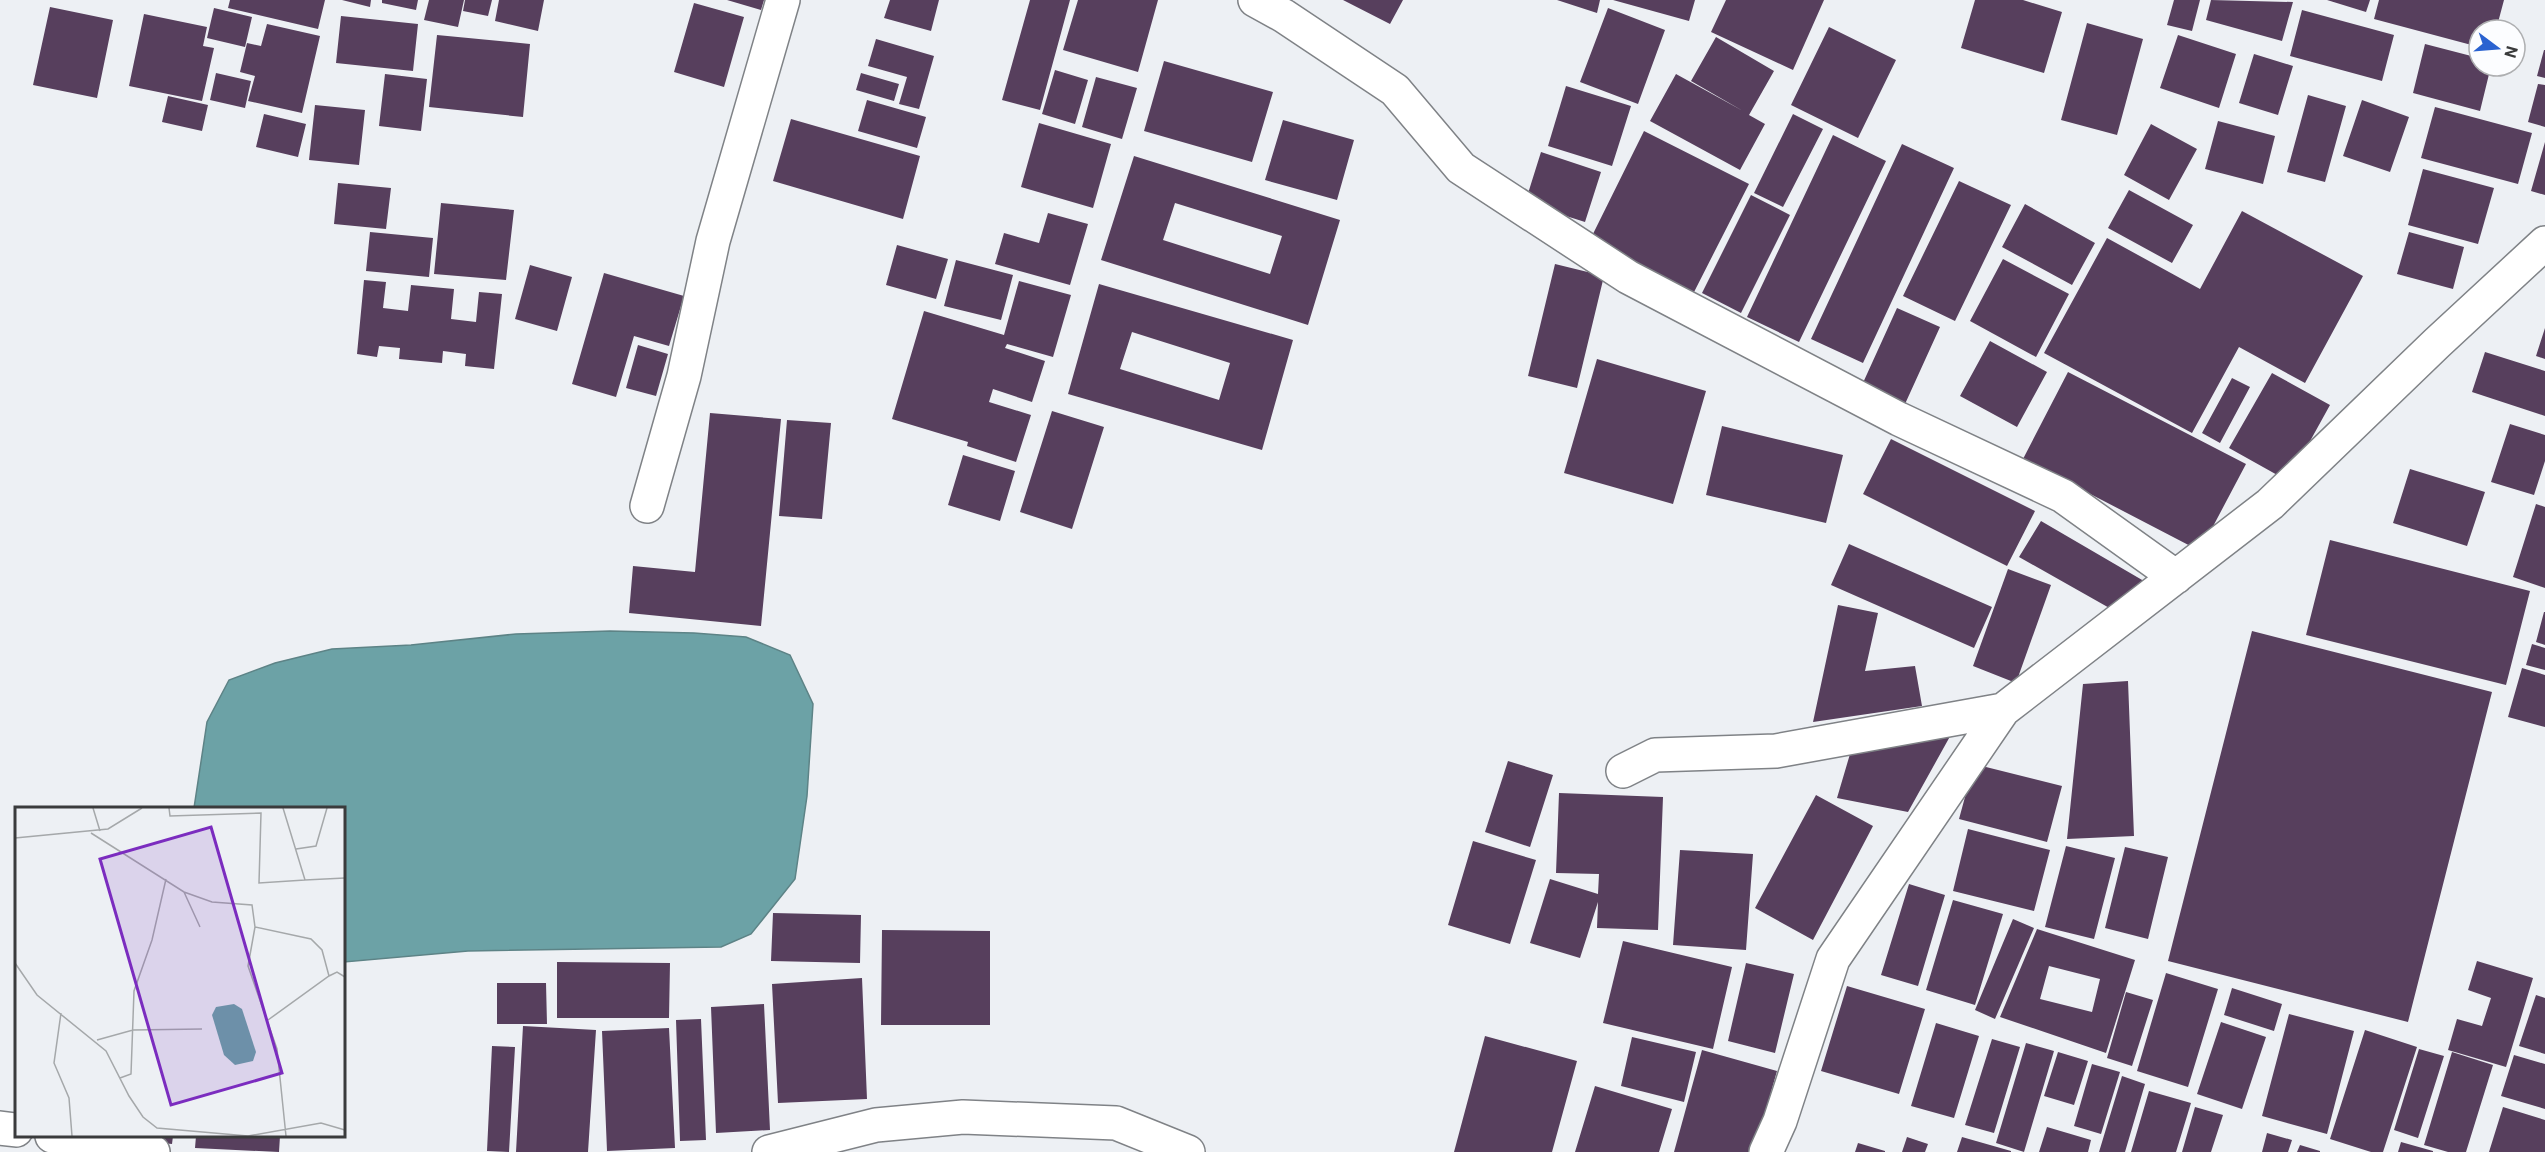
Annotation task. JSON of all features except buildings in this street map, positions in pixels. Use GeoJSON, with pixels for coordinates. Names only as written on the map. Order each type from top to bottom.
{"type":"FeatureCollection","features":[{"type":"Feature","properties":{"kind":"street"},"geometry":{"type":"LineString","coordinates":[[647,506],[684,376],[713,241],[783,0]]}},
{"type":"Feature","properties":{"kind":"street"},"geometry":{"type":"LineString","coordinates":[[1255,0],[1284,16],[1395,90],[1461,168],[1628,277],[1899,419],[2063,496],[2176,577]]}},
{"type":"Feature","properties":{"kind":"street"},"geometry":{"type":"LineString","coordinates":[[1766,1152],[1780,1121],[1833,958],[2003,710],[2270,504],[2437,343],[2545,243]]}},
{"type":"Feature","properties":{"kind":"street"},"geometry":{"type":"LineString","coordinates":[[1623,771],[1655,755],[1776,751],[2003,710]]}},
{"type":"Feature","properties":{"kind":"street"},"geometry":{"type":"LineString","coordinates":[[769,1152],[876,1125],[963,1117],[1116,1123],[1188,1152]]}},
{"type":"Feature","properties":{"kind":"street"},"geometry":{"type":"LineString","coordinates":[[0,1128],[15,1131]]}},
{"type":"Feature","properties":{"kind":"street"},"geometry":{"type":"LineString","coordinates":[[58,1137],[153,1152]]}},
{"type":"Feature","properties":{"kind":"water"},"geometry":{"type":"Polygon","coordinates":[[[610,631],[694,633],[746,637],[790,655],[813,704],[807,796],[795,879],[751,934],[721,947],[468,951],[345,962],[345,807],[194,807],[207,722],[229,680],[275,663],[332,649],[411,645],[516,634],[610,631]]]}}]}
